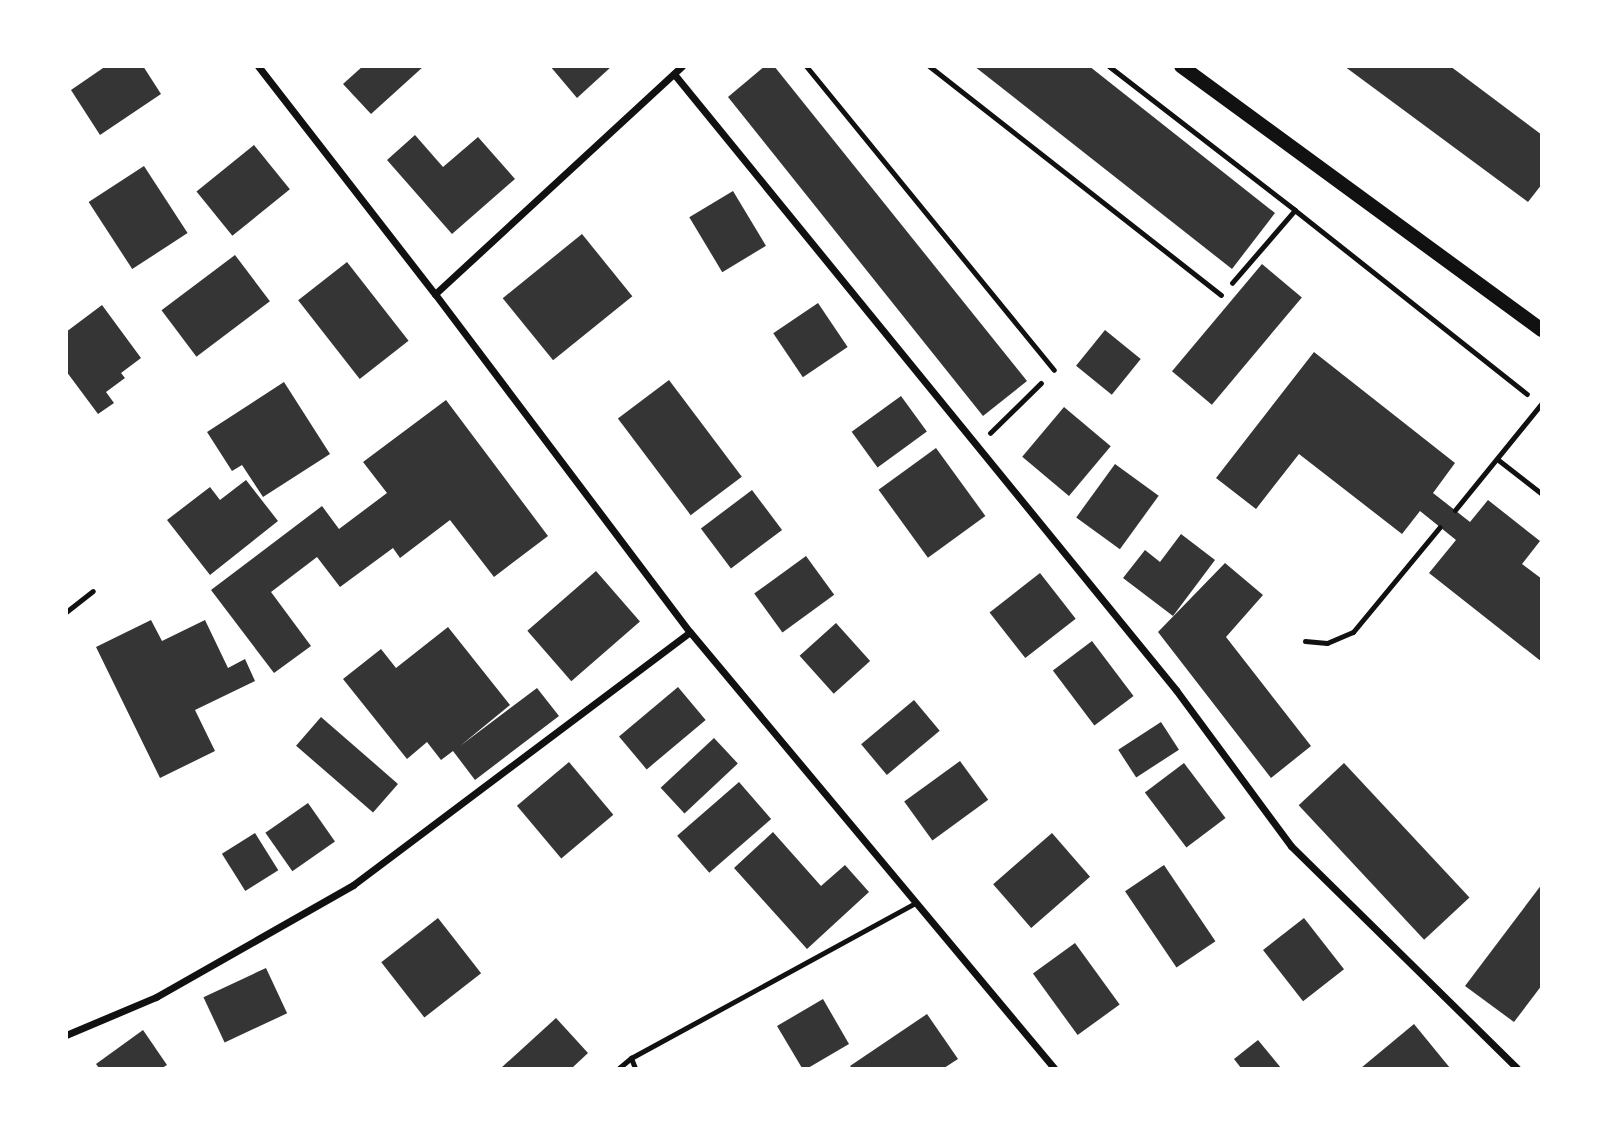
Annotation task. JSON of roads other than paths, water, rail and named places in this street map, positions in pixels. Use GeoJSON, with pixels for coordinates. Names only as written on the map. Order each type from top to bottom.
{"type":"FeatureCollection","features":[{"type":"Feature","properties":{"kind":"main road"},"geometry":{"type":"LineString","coordinates":[[1181,66],[1542,330]]}},
{"type":"Feature","properties":{"kind":"street"},"geometry":{"type":"LineString","coordinates":[[258,66],[435,294],[690,632],[1054,1069]]}},
{"type":"Feature","properties":{"kind":"street"},"geometry":{"type":"LineString","coordinates":[[435,294],[682,66]]}},
{"type":"Feature","properties":{"kind":"street"},"geometry":{"type":"LineString","coordinates":[[674,74],[1175,690],[1291,846],[1517,1069]]}},
{"type":"Feature","properties":{"kind":"street"},"geometry":{"type":"LineString","coordinates":[[66,1035],[156,997],[353,885],[690,632]]}},
{"type":"Feature","properties":{"kind":"lane"},"geometry":{"type":"LineString","coordinates":[[806,66],[1054,370]]}},
{"type":"Feature","properties":{"kind":"lane"},"geometry":{"type":"LineString","coordinates":[[929,66],[1221,295]]}},
{"type":"Feature","properties":{"kind":"lane"},"geometry":{"type":"LineString","coordinates":[[1455,510],[1541,404]]}},
{"type":"Feature","properties":{"kind":"lane"},"geometry":{"type":"LineString","coordinates":[[1497,459],[1542,494]]}},
{"type":"Feature","properties":{"kind":"lane"},"geometry":{"type":"LineString","coordinates":[[1305,641],[1327,643],[1353,632],[1440,527]]}},
{"type":"Feature","properties":{"kind":"lane"},"geometry":{"type":"LineString","coordinates":[[66,612],[93,591]]}},
{"type":"Feature","properties":{"kind":"lane"},"geometry":{"type":"LineString","coordinates":[[619,1069],[631,1058],[915,903]]}},
{"type":"Feature","properties":{"kind":"lane"},"geometry":{"type":"LineString","coordinates":[[631,1058],[635,1069]]}}]}
